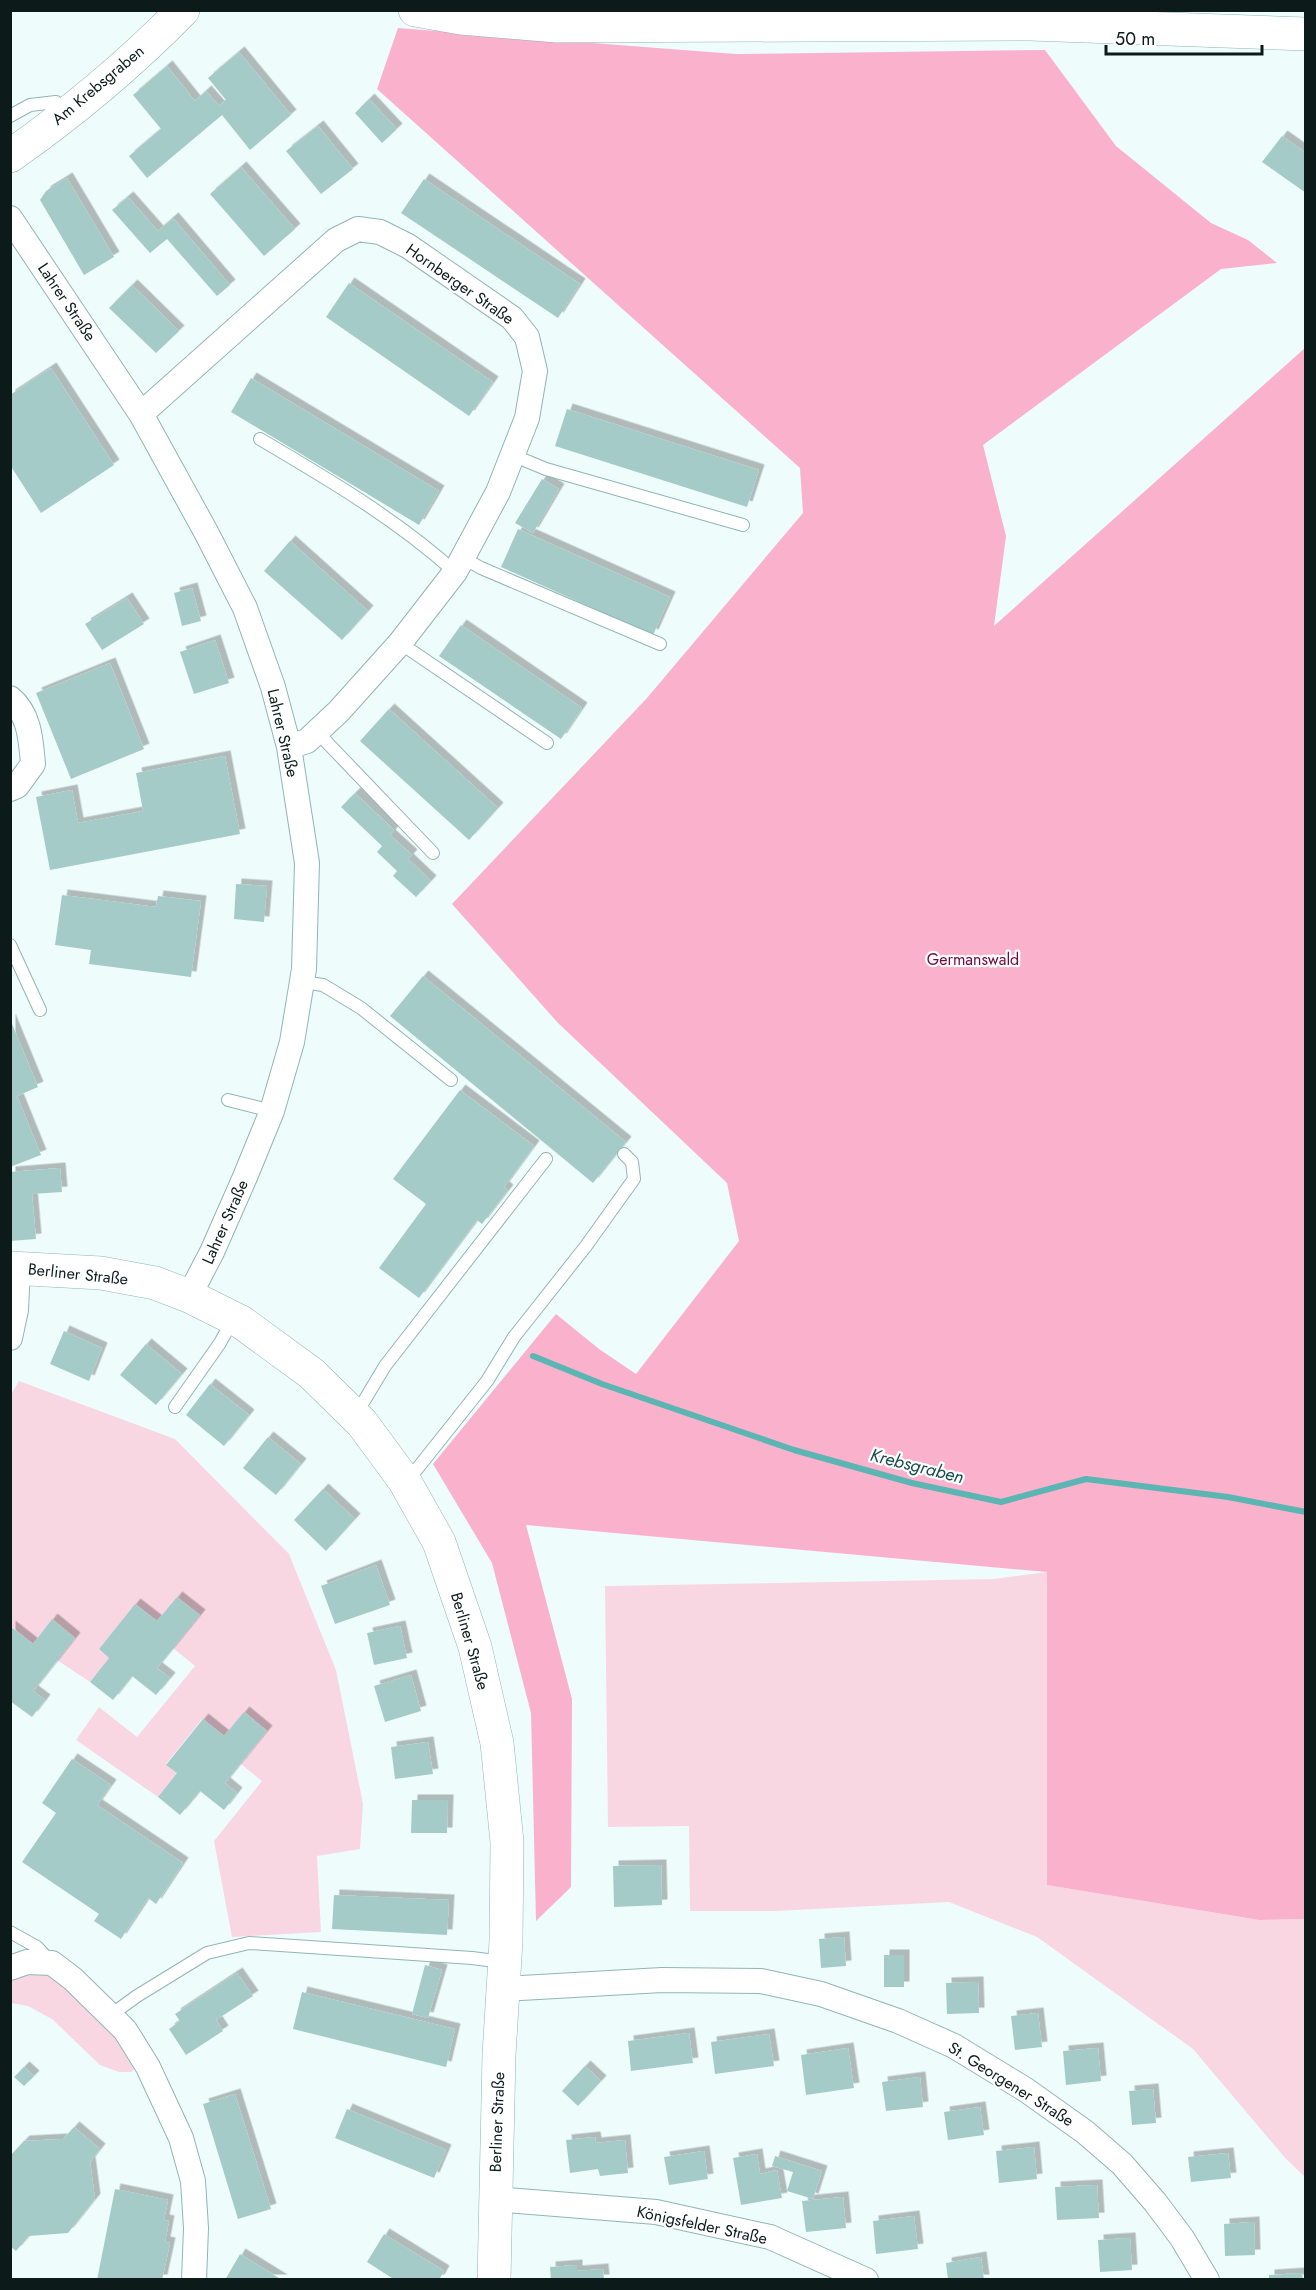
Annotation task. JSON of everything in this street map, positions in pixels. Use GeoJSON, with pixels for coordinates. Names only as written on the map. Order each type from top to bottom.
{"type":"FeatureCollection","features":[{"type":"Feature","properties":{"kind":"street","name":"Am Krebsgraben"},"geometry":{"type":"LineString","coordinates":[[10,156],[66,113],[158,36],[183,10]]}},
{"type":"Feature","properties":{"kind":"street"},"geometry":{"type":"LineString","coordinates":[[415,10],[461,18],[557,26],[1033,17],[1305,34]]}},
{"type":"Feature","properties":{"kind":"street","name":"Lahrer Straße"},"geometry":{"type":"LineString","coordinates":[[10,218],[141,414],[245,608],[273,687],[289,747],[307,863],[302,982],[292,1042],[272,1112],[212,1252],[189,1296]]}},
{"type":"Feature","properties":{"kind":"street","name":"Hornberger Straße"},"geometry":{"type":"LineString","coordinates":[[141,414],[336,240],[358,229],[380,232],[408,246],[512,318],[527,337],[535,371],[526,418],[498,492],[459,565],[400,643],[339,711],[307,741],[289,747]]}},
{"type":"Feature","properties":{"kind":"street"},"geometry":{"type":"LineString","coordinates":[[10,698],[16,702],[31,732],[33,764],[17,786],[10,789]]}},
{"type":"Feature","properties":{"kind":"street"},"geometry":{"type":"LineString","coordinates":[[10,1338],[16,1310],[14,1268]]}},
{"type":"Feature","properties":{"kind":"street","name":"Berliner Straße"},"geometry":{"type":"LineString","coordinates":[[14,1268],[101,1273],[155,1283],[189,1296],[233,1318],[316,1379],[362,1424],[404,1480],[439,1542],[475,1647],[497,1743],[507,1842],[494,2199],[494,2280]]}},
{"type":"Feature","properties":{"kind":"street"},"geometry":{"type":"LineString","coordinates":[[10,1968],[27,1962],[52,1963],[125,2030],[148,2067],[181,2138],[193,2181],[196,2228],[194,2280]]}},
{"type":"Feature","properties":{"kind":"street","name":"St. Georgener Straße"},"geometry":{"type":"LineString","coordinates":[[503,1976],[543,1988],[662,1980],[760,1981],[821,1994],[898,2021],[954,2046],[1026,2090],[1085,2132],[1122,2164],[1155,2202],[1182,2238],[1207,2280]]}},
{"type":"Feature","properties":{"kind":"street","name":"Königsfelder Straße"},"geometry":{"type":"LineString","coordinates":[[494,2199],[656,2212],[770,2237],[866,2280]]}},
{"type":"Feature","properties":{"kind":"lane"},"geometry":{"type":"LineString","coordinates":[[10,116],[30,105],[56,102],[66,113]]}},
{"type":"Feature","properties":{"kind":"lane"},"geometry":{"type":"LineString","coordinates":[[260,439],[345,489],[428,547],[459,565],[481,568],[660,644]]}},
{"type":"Feature","properties":{"kind":"lane"},"geometry":{"type":"LineString","coordinates":[[512,455],[546,468],[743,525]]}},
{"type":"Feature","properties":{"kind":"lane"},"geometry":{"type":"LineString","coordinates":[[400,643],[547,744]]}},
{"type":"Feature","properties":{"kind":"lane"},"geometry":{"type":"LineString","coordinates":[[317,732],[433,853]]}},
{"type":"Feature","properties":{"kind":"lane"},"geometry":{"type":"LineString","coordinates":[[10,945],[40,1010]]}},
{"type":"Feature","properties":{"kind":"lane"},"geometry":{"type":"LineString","coordinates":[[302,982],[323,985],[361,1008],[451,1080]]}},
{"type":"Feature","properties":{"kind":"lane"},"geometry":{"type":"LineString","coordinates":[[228,1100],[272,1112]]}},
{"type":"Feature","properties":{"kind":"lane"},"geometry":{"type":"LineString","coordinates":[[404,1480],[417,1469],[487,1381],[514,1336],[586,1246],[633,1179],[632,1162],[624,1154]]}},
{"type":"Feature","properties":{"kind":"lane"},"geometry":{"type":"LineString","coordinates":[[364,1401],[493,1239],[523,1197],[546,1159]]}},
{"type":"Feature","properties":{"kind":"lane"},"geometry":{"type":"LineString","coordinates":[[175,1407],[220,1343],[233,1318]]}},
{"type":"Feature","properties":{"kind":"lane"},"geometry":{"type":"LineString","coordinates":[[10,1932],[37,1947],[52,1963]]}},
{"type":"Feature","properties":{"kind":"lane"},"geometry":{"type":"LineString","coordinates":[[111,2015],[137,1996],[207,1953],[249,1943],[472,1958],[503,1976]]}},
{"type":"Feature","properties":{"kind":"shaded area"},"geometry":{"type":"Polygon","coordinates":[[[19,1381],[175,1439],[289,1554],[336,1670],[363,1804],[360,1849],[317,1856],[321,1932],[232,1937],[214,1841],[262,1781],[241,1764],[267,1731],[245,1712],[224,1736],[202,1719],[166,1764],[177,1773],[158,1797],[76,1740],[99,1707],[137,1737],[195,1666],[173,1648],[199,1615],[177,1597],[157,1621],[135,1604],[99,1649],[109,1658],[90,1682],[57,1660],[75,1638],[52,1619],[33,1644],[11,1626],[10,1396],[19,1381]]]}},
{"type":"Feature","properties":{"kind":"shaded area"},"geometry":{"type":"Polygon","coordinates":[[[1047,1572],[1047,1885],[1259,1920],[1305,1919],[1305,2177],[1286,2159],[1193,2049],[1037,1937],[949,1902],[776,1911],[690,1911],[689,1826],[608,1827],[605,1586],[994,1579],[1047,1572]]]}},
{"type":"Feature","properties":{"kind":"shaded area"},"geometry":{"type":"Polygon","coordinates":[[[35,1972],[52,1972],[67,1981],[140,2064],[131,2072],[119,2072],[100,2065],[52,2019],[28,2006],[11,2003],[11,1978],[35,1972]]]}},
{"type":"Feature","properties":{"kind":"green space","name":"Germanswald"},"geometry":{"type":"Polygon","coordinates":[[[398,28],[735,54],[1045,50],[1116,146],[1211,223],[1248,240],[1277,263],[1221,269],[983,445],[1006,536],[994,626],[1305,348],[1305,1919],[1259,1920],[1047,1885],[1047,1572],[526,1525],[572,1699],[571,1887],[536,1921],[531,1713],[492,1563],[433,1464],[556,1314],[599,1349],[636,1374],[739,1241],[727,1183],[558,1023],[452,904],[647,698],[803,513],[800,468],[377,89],[398,28]]]}},
{"type":"Feature","properties":{"kind":"building"},"geometry":{"type":"Polygon","coordinates":[[[239,52],[291,115],[250,150],[222,115],[147,178],[129,156],[161,129],[133,95],[167,66],[195,101],[206,91],[219,106],[226,100],[208,78],[239,52]]]}},
{"type":"Feature","properties":{"kind":"building"},"geometry":{"type":"Polygon","coordinates":[[[369,99],[397,129],[382,143],[355,113],[369,99]]]}},
{"type":"Feature","properties":{"kind":"building"},"geometry":{"type":"Polygon","coordinates":[[[318,126],[353,169],[321,194],[286,151],[318,126]]]}},
{"type":"Feature","properties":{"kind":"building"},"geometry":{"type":"Polygon","coordinates":[[[1282,136],[1306,153],[1306,193],[1262,162],[1282,136]]]}},
{"type":"Feature","properties":{"kind":"building"},"geometry":{"type":"Polygon","coordinates":[[[241,167],[295,229],[264,256],[210,194],[241,167]]]}},
{"type":"Feature","properties":{"kind":"building"},"geometry":{"type":"Polygon","coordinates":[[[67,178],[114,257],[84,275],[40,200],[46,191],[67,178]]]}},
{"type":"Feature","properties":{"kind":"building"},"geometry":{"type":"Polygon","coordinates":[[[424,179],[580,284],[558,318],[401,213],[424,179]]]}},
{"type":"Feature","properties":{"kind":"building"},"geometry":{"type":"Polygon","coordinates":[[[128,197],[158,231],[173,218],[230,285],[217,296],[167,239],[150,253],[112,210],[128,197]]]}},
{"type":"Feature","properties":{"kind":"building"},"geometry":{"type":"Polygon","coordinates":[[[349,283],[493,382],[469,416],[326,317],[349,283]]]}},
{"type":"Feature","properties":{"kind":"building"},"geometry":{"type":"Polygon","coordinates":[[[132,285],[179,331],[156,353],[109,308],[132,285]]]}},
{"type":"Feature","properties":{"kind":"building"},"geometry":{"type":"Polygon","coordinates":[[[51,368],[114,465],[41,513],[10,465],[10,395],[51,368]]]}},
{"type":"Feature","properties":{"kind":"building"},"geometry":{"type":"Polygon","coordinates":[[[251,378],[439,491],[419,525],[231,412],[251,378]]]}},
{"type":"Feature","properties":{"kind":"building"},"geometry":{"type":"Polygon","coordinates":[[[567,409],[759,470],[747,507],[555,446],[567,409]]]}},
{"type":"Feature","properties":{"kind":"building"},"geometry":{"type":"Polygon","coordinates":[[[542,479],[559,489],[533,533],[515,523],[542,479]]]}},
{"type":"Feature","properties":{"kind":"building"},"geometry":{"type":"Polygon","coordinates":[[[518,529],[670,597],[653,635],[501,567],[518,529]]]}},
{"type":"Feature","properties":{"kind":"building"},"geometry":{"type":"Polygon","coordinates":[[[290,541],[368,611],[342,640],[264,571],[290,541]]]}},
{"type":"Feature","properties":{"kind":"building"},"geometry":{"type":"Polygon","coordinates":[[[192,588],[201,621],[182,626],[174,593],[192,588]]]}},
{"type":"Feature","properties":{"kind":"building"},"geometry":{"type":"Polygon","coordinates":[[[127,598],[144,624],[102,650],[85,624],[127,598]]]}},
{"type":"Feature","properties":{"kind":"building"},"geometry":{"type":"Polygon","coordinates":[[[461,625],[582,708],[561,739],[439,656],[461,625]]]}},
{"type":"Feature","properties":{"kind":"building"},"geometry":{"type":"Polygon","coordinates":[[[215,640],[229,683],[194,694],[180,652],[215,640]]]}},
{"type":"Feature","properties":{"kind":"building"},"geometry":{"type":"Polygon","coordinates":[[[110,663],[144,749],[71,779],[36,693],[110,663]]]}},
{"type":"Feature","properties":{"kind":"building"},"geometry":{"type":"Polygon","coordinates":[[[389,709],[498,808],[469,840],[360,741],[389,709]]]}},
{"type":"Feature","properties":{"kind":"building"},"geometry":{"type":"Polygon","coordinates":[[[225,756],[240,834],[50,870],[36,797],[72,790],[78,823],[143,811],[136,773],[225,756]]]}},
{"type":"Feature","properties":{"kind":"building"},"geometry":{"type":"Polygon","coordinates":[[[355,793],[394,830],[390,835],[412,855],[408,859],[431,881],[416,897],[393,876],[397,871],[377,852],[382,846],[341,807],[355,793]]]}},
{"type":"Feature","properties":{"kind":"building"},"geometry":{"type":"Polygon","coordinates":[[[236,884],[267,886],[264,922],[234,919],[236,884]]]}},
{"type":"Feature","properties":{"kind":"building"},"geometry":{"type":"Polygon","coordinates":[[[62,895],[156,907],[158,896],[201,901],[191,977],[89,964],[91,950],[55,945],[62,895]]]}},
{"type":"Feature","properties":{"kind":"building"},"geometry":{"type":"Polygon","coordinates":[[[423,976],[626,1142],[593,1183],[390,1016],[423,976]]]}},
{"type":"Feature","properties":{"kind":"building"},"geometry":{"type":"Polygon","coordinates":[[[10,1019],[38,1087],[17,1096],[41,1155],[10,1167],[10,1019]]]}},
{"type":"Feature","properties":{"kind":"building"},"geometry":{"type":"Polygon","coordinates":[[[460,1090],[534,1146],[504,1187],[508,1190],[482,1224],[477,1220],[419,1298],[379,1268],[426,1204],[393,1179],[460,1090]]]}},
{"type":"Feature","properties":{"kind":"building"},"geometry":{"type":"Polygon","coordinates":[[[60,1168],[62,1192],[32,1194],[36,1239],[10,1241],[10,1172],[60,1168]]]}},
{"type":"Feature","properties":{"kind":"building"},"geometry":{"type":"Polygon","coordinates":[[[64,1331],[102,1348],[89,1381],[50,1364],[64,1331]]]}},
{"type":"Feature","properties":{"kind":"building"},"geometry":{"type":"Polygon","coordinates":[[[146,1344],[182,1374],[156,1405],[120,1375],[146,1344]]]}},
{"type":"Feature","properties":{"kind":"building"},"geometry":{"type":"Polygon","coordinates":[[[210,1384],[249,1415],[224,1446],[186,1415],[210,1384]]]}},
{"type":"Feature","properties":{"kind":"building"},"geometry":{"type":"Polygon","coordinates":[[[268,1437],[301,1464],[276,1495],[243,1468],[268,1437]]]}},
{"type":"Feature","properties":{"kind":"building"},"geometry":{"type":"Polygon","coordinates":[[[323,1489],[355,1519],[326,1551],[294,1520],[323,1489]]]}},
{"type":"Feature","properties":{"kind":"building"},"geometry":{"type":"Polygon","coordinates":[[[376,1565],[390,1605],[335,1624],[321,1586],[376,1565]]]}},
{"type":"Feature","properties":{"kind":"building"},"geometry":{"type":"Polygon","coordinates":[[[177,1597],[200,1615],[157,1668],[170,1678],[156,1695],[132,1676],[113,1700],[90,1682],[109,1658],[99,1649],[135,1604],[157,1621],[177,1597]]]}},
{"type":"Feature","properties":{"kind":"building"},"geometry":{"type":"Polygon","coordinates":[[[52,1619],[75,1638],[33,1691],[45,1700],[32,1717],[10,1701],[10,1626],[33,1644],[52,1619]]]}},
{"type":"Feature","properties":{"kind":"building"},"geometry":{"type":"Polygon","coordinates":[[[400,1626],[407,1658],[374,1665],[367,1633],[400,1626]]]}},
{"type":"Feature","properties":{"kind":"building"},"geometry":{"type":"Polygon","coordinates":[[[411,1675],[421,1711],[385,1722],[374,1686],[411,1675]]]}},
{"type":"Feature","properties":{"kind":"building"},"geometry":{"type":"Polygon","coordinates":[[[244,1712],[267,1731],[225,1783],[237,1793],[224,1810],[200,1791],[180,1815],[158,1797],[177,1773],[166,1765],[203,1719],[224,1736],[244,1712]]]}},
{"type":"Feature","properties":{"kind":"building"},"geometry":{"type":"Polygon","coordinates":[[[428,1742],[433,1774],[395,1779],[391,1747],[428,1742]]]}},
{"type":"Feature","properties":{"kind":"building"},"geometry":{"type":"Polygon","coordinates":[[[72,1759],[111,1785],[97,1805],[183,1863],[156,1904],[148,1898],[121,1939],[94,1921],[99,1914],[22,1862],[56,1813],[42,1803],[72,1759]]]}},
{"type":"Feature","properties":{"kind":"building"},"geometry":{"type":"Polygon","coordinates":[[[412,1800],[448,1800],[447,1833],[411,1833],[412,1800]]]}},
{"type":"Feature","properties":{"kind":"building"},"geometry":{"type":"Polygon","coordinates":[[[661,1865],[662,1905],[614,1907],[613,1866],[661,1865]]]}},
{"type":"Feature","properties":{"kind":"building"},"geometry":{"type":"Polygon","coordinates":[[[334,1895],[449,1900],[447,1935],[332,1929],[334,1895]]]}},
{"type":"Feature","properties":{"kind":"building"},"geometry":{"type":"Polygon","coordinates":[[[844,1937],[846,1966],[821,1968],[819,1939],[844,1937]]]}},
{"type":"Feature","properties":{"kind":"building"},"geometry":{"type":"Polygon","coordinates":[[[884,1955],[904,1955],[904,1987],[884,1987],[884,1955]]]}},
{"type":"Feature","properties":{"kind":"building"},"geometry":{"type":"Polygon","coordinates":[[[425,1965],[442,1970],[428,2018],[412,2014],[425,1965]]]}},
{"type":"Feature","properties":{"kind":"building"},"geometry":{"type":"Polygon","coordinates":[[[237,1973],[253,1996],[216,2020],[223,2031],[186,2055],[169,2029],[180,2021],[175,2014],[237,1973]]]}},
{"type":"Feature","properties":{"kind":"building"},"geometry":{"type":"Polygon","coordinates":[[[978,1982],[979,2013],[947,2014],[946,1983],[978,1982]]]}},
{"type":"Feature","properties":{"kind":"building"},"geometry":{"type":"Polygon","coordinates":[[[302,1992],[455,2029],[446,2067],[293,2029],[302,1992]]]}},
{"type":"Feature","properties":{"kind":"building"},"geometry":{"type":"Polygon","coordinates":[[[1038,2013],[1042,2047],[1015,2050],[1011,2016],[1038,2013]]]}},
{"type":"Feature","properties":{"kind":"building"},"geometry":{"type":"Polygon","coordinates":[[[689,2033],[693,2063],[631,2071],[628,2041],[689,2033]]]}},
{"type":"Feature","properties":{"kind":"building"},"geometry":{"type":"Polygon","coordinates":[[[769,2034],[774,2066],[715,2074],[711,2042],[769,2034]]]}},
{"type":"Feature","properties":{"kind":"building"},"geometry":{"type":"Polygon","coordinates":[[[848,2048],[854,2088],[806,2095],[801,2055],[848,2048]]]}},
{"type":"Feature","properties":{"kind":"building"},"geometry":{"type":"Polygon","coordinates":[[[1098,2048],[1101,2081],[1066,2085],[1063,2051],[1098,2048]]]}},
{"type":"Feature","properties":{"kind":"building"},"geometry":{"type":"Polygon","coordinates":[[[585,2066],[601,2081],[578,2106],[562,2091],[585,2066]]]}},
{"type":"Feature","properties":{"kind":"building"},"geometry":{"type":"Polygon","coordinates":[[[24,2067],[34,2076],[24,2086],[14,2077],[24,2067]]]}},
{"type":"Feature","properties":{"kind":"building"},"geometry":{"type":"Polygon","coordinates":[[[920,2077],[923,2107],[886,2111],[882,2082],[920,2077]]]}},
{"type":"Feature","properties":{"kind":"building"},"geometry":{"type":"Polygon","coordinates":[[[1153,2089],[1156,2123],[1132,2125],[1129,2091],[1153,2089]]]}},
{"type":"Feature","properties":{"kind":"building"},"geometry":{"type":"Polygon","coordinates":[[[235,2094],[271,2209],[238,2219],[203,2104],[235,2094]]]}},
{"type":"Feature","properties":{"kind":"building"},"geometry":{"type":"Polygon","coordinates":[[[980,2107],[984,2135],[948,2140],[944,2112],[980,2107]]]}},
{"type":"Feature","properties":{"kind":"building"},"geometry":{"type":"Polygon","coordinates":[[[347,2109],[446,2150],[434,2178],[335,2138],[347,2109]]]}},
{"type":"Feature","properties":{"kind":"building"},"geometry":{"type":"Polygon","coordinates":[[[74,2127],[100,2149],[90,2162],[95,2199],[68,2233],[29,2236],[16,2251],[10,2246],[10,2156],[24,2141],[63,2139],[74,2127]]]}},
{"type":"Feature","properties":{"kind":"building"},"geometry":{"type":"Polygon","coordinates":[[[595,2137],[596,2143],[625,2140],[628,2173],[600,2176],[598,2169],[570,2173],[566,2140],[595,2137]]]}},
{"type":"Feature","properties":{"kind":"building"},"geometry":{"type":"Polygon","coordinates":[[[1034,2147],[1037,2179],[999,2183],[996,2151],[1034,2147]]]}},
{"type":"Feature","properties":{"kind":"building"},"geometry":{"type":"Polygon","coordinates":[[[704,2151],[708,2179],[669,2185],[664,2157],[704,2151]]]}},
{"type":"Feature","properties":{"kind":"building"},"geometry":{"type":"Polygon","coordinates":[[[1228,2153],[1231,2178],[1191,2182],[1188,2157],[1228,2153]]]}},
{"type":"Feature","properties":{"kind":"building"},"geometry":{"type":"Polygon","coordinates":[[[757,2154],[760,2174],[777,2170],[782,2198],[741,2205],[733,2158],[757,2154]]]}},
{"type":"Feature","properties":{"kind":"building"},"geometry":{"type":"Polygon","coordinates":[[[775,2156],[822,2171],[813,2199],[787,2191],[793,2172],[772,2166],[775,2156]]]}},
{"type":"Feature","properties":{"kind":"building"},"geometry":{"type":"Polygon","coordinates":[[[1097,2185],[1099,2218],[1057,2220],[1055,2187],[1097,2185]]]}},
{"type":"Feature","properties":{"kind":"building"},"geometry":{"type":"Polygon","coordinates":[[[115,2189],[168,2200],[164,2220],[169,2221],[165,2242],[170,2243],[162,2280],[97,2280],[115,2189]]]}},
{"type":"Feature","properties":{"kind":"building"},"geometry":{"type":"Polygon","coordinates":[[[843,2197],[846,2228],[806,2232],[802,2201],[843,2197]]]}},
{"type":"Feature","properties":{"kind":"building"},"geometry":{"type":"Polygon","coordinates":[[[914,2216],[918,2249],[876,2254],[873,2221],[914,2216]]]}},
{"type":"Feature","properties":{"kind":"building"},"geometry":{"type":"Polygon","coordinates":[[[1254,2222],[1255,2255],[1225,2256],[1224,2224],[1254,2222]]]}},
{"type":"Feature","properties":{"kind":"building"},"geometry":{"type":"Polygon","coordinates":[[[384,2234],[444,2271],[439,2280],[395,2280],[367,2262],[384,2234]]]}},
{"type":"Feature","properties":{"kind":"building"},"geometry":{"type":"Polygon","coordinates":[[[1130,2238],[1132,2270],[1100,2272],[1098,2240],[1130,2238]]]}},
{"type":"Feature","properties":{"kind":"building"},"geometry":{"type":"Polygon","coordinates":[[[240,2254],[282,2280],[225,2280],[240,2254]]]}},
{"type":"Feature","properties":{"kind":"building"},"geometry":{"type":"Polygon","coordinates":[[[981,2257],[984,2280],[948,2280],[946,2263],[981,2257]]]}},
{"type":"Feature","properties":{"kind":"building"},"geometry":{"type":"Polygon","coordinates":[[[577,2265],[577,2271],[603,2269],[604,2280],[551,2280],[550,2267],[577,2265]]]}},
{"type":"Feature","properties":{"kind":"building"},"geometry":{"type":"Polygon","coordinates":[[[1302,2273],[1303,2280],[1269,2280],[1269,2275],[1302,2273]]]}},
{"type":"Feature","properties":{"kind":"waterway","name":"Krebsgraben"},"geometry":{"type":"LineString","coordinates":[[533,1356],[602,1384],[794,1450],[912,1483],[1001,1502],[1086,1479],[1228,1497],[1306,1512]]}}]}
